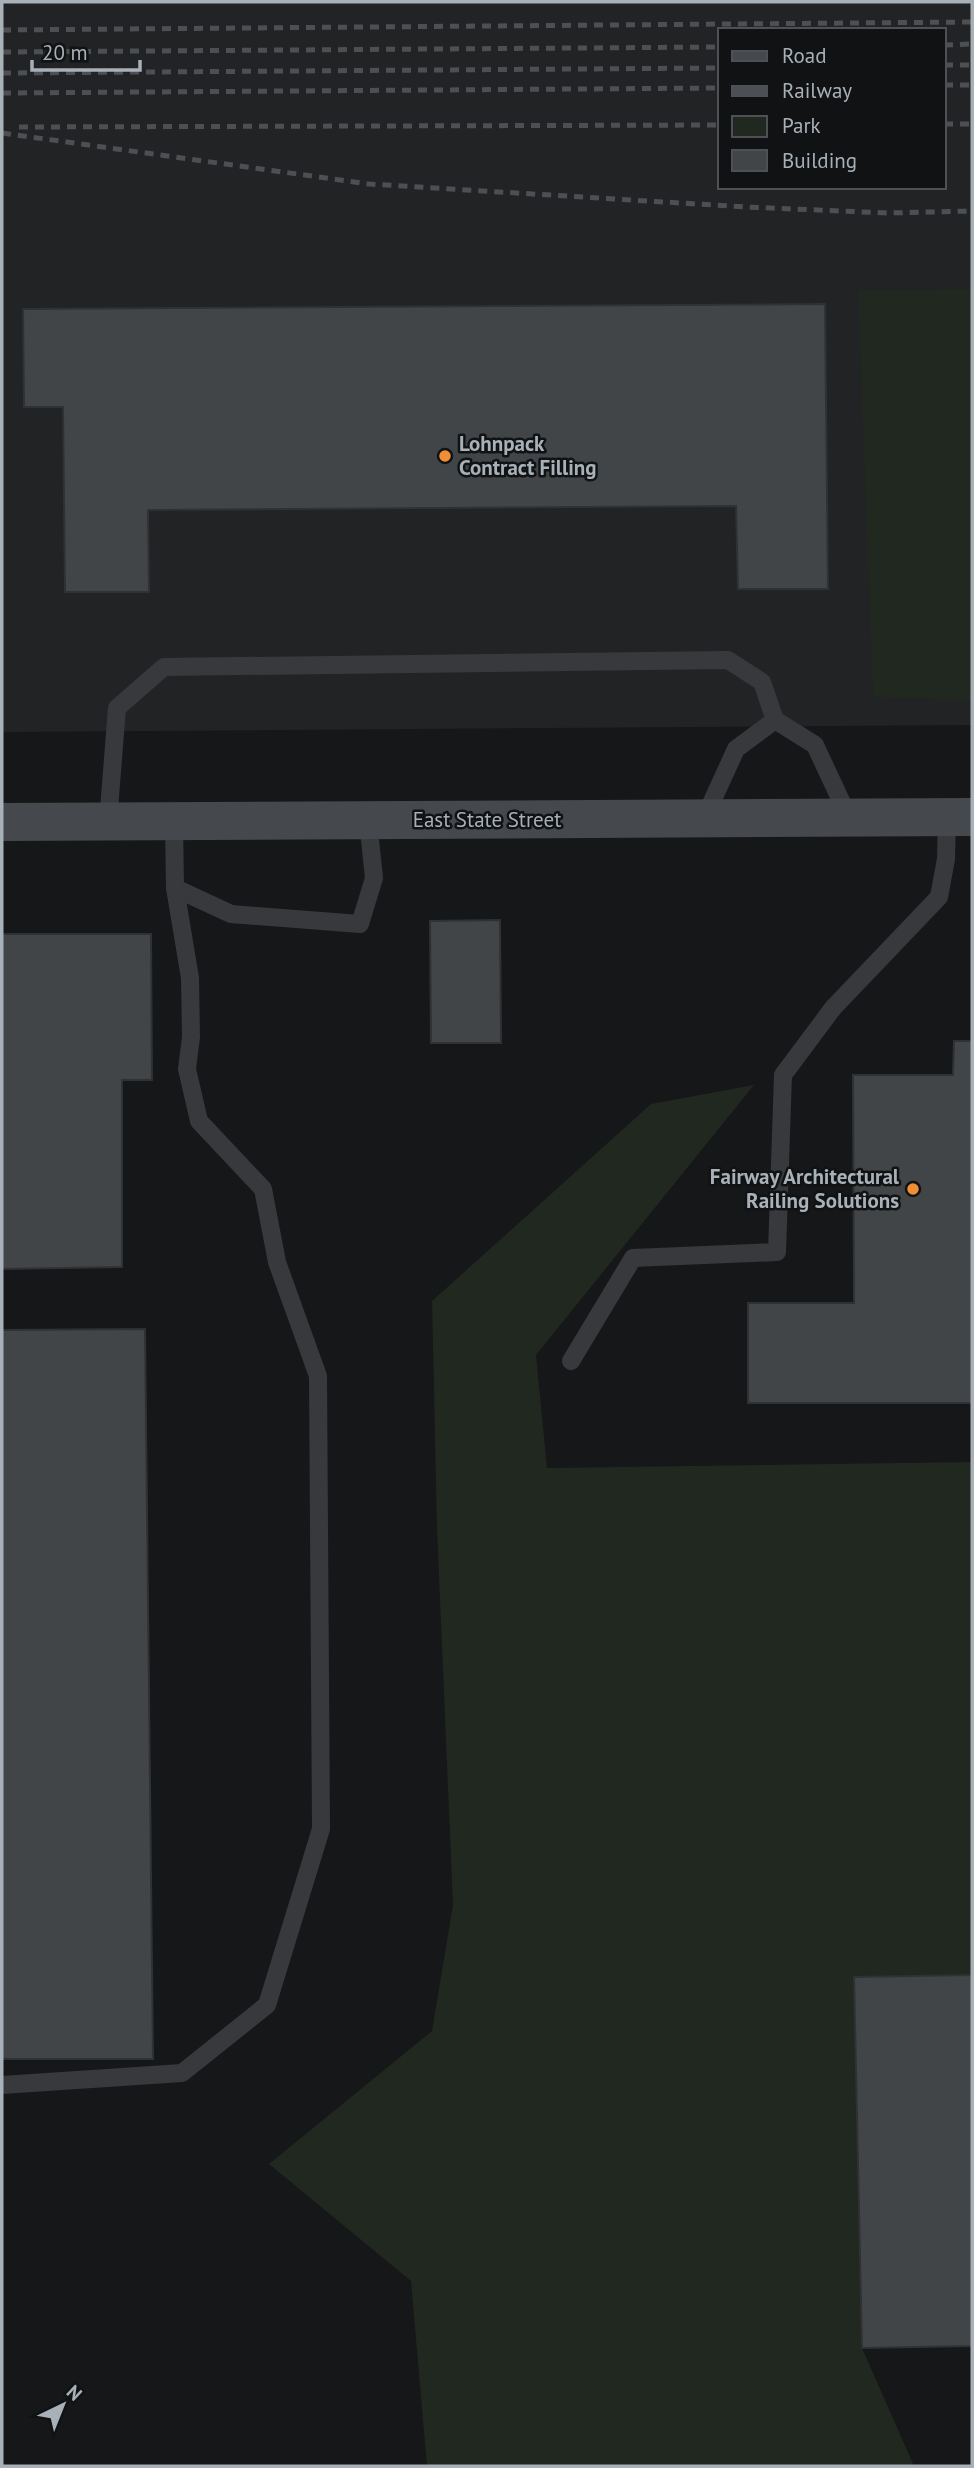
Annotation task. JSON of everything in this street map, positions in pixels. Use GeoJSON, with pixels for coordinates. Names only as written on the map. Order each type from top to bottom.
{"type":"FeatureCollection","features":[{"type":"Feature","properties":{"kind":"street","name":"East State Street"},"geometry":{"type":"LineString","coordinates":[[2,822],[960,817]]}},
{"type":"Feature","properties":{"kind":"lane"},"geometry":{"type":"LineString","coordinates":[[108,822],[117,708],[164,667],[728,660],[762,682],[775,720],[815,745],[849,818]]}},
{"type":"Feature","properties":{"kind":"lane"},"geometry":{"type":"LineString","coordinates":[[704,819],[736,749],[775,720]]}},
{"type":"Feature","properties":{"kind":"lane"},"geometry":{"type":"LineString","coordinates":[[571,1361],[633,1258],[777,1252],[782,1075],[833,1008],[939,897],[946,859],[960,817]]}},
{"type":"Feature","properties":{"kind":"lane"},"geometry":{"type":"LineString","coordinates":[[175,888],[231,914],[360,925],[374,878],[368,821]]}},
{"type":"Feature","properties":{"kind":"lane"},"geometry":{"type":"LineString","coordinates":[[2,2085],[182,2073],[267,2005],[321,1829],[317,1376],[278,1262],[262,1189],[199,1121],[187,1069],[191,1037],[190,978],[175,888],[174,822]]}},
{"type":"Feature","properties":{"kind":"shaded area"},"geometry":{"type":"Polygon","coordinates":[[[2,2],[972,2],[972,725],[2,732],[2,2]]]}},
{"type":"Feature","properties":{"kind":"green space"},"geometry":{"type":"Polygon","coordinates":[[[972,289],[972,701],[873,697],[858,290],[972,289]]]}},
{"type":"Feature","properties":{"kind":"green space"},"geometry":{"type":"Polygon","coordinates":[[[754,1085],[536,1355],[547,1468],[972,1462],[972,1975],[854,1978],[862,2348],[914,2466],[427,2466],[411,2281],[269,2164],[432,2031],[453,1905],[437,1528],[432,1301],[651,1104],[754,1085]]]}},
{"type":"Feature","properties":{"kind":"building","name":"Lohnpack Contract Filling"},"geometry":{"type":"Polygon","coordinates":[[[825,304],[828,589],[738,589],[736,506],[148,510],[149,592],[65,592],[63,407],[24,407],[23,309],[825,304]]]}},
{"type":"Feature","properties":{"kind":"building"},"geometry":{"type":"Polygon","coordinates":[[[500,920],[501,1043],[431,1043],[430,921],[500,920]]]}},
{"type":"Feature","properties":{"kind":"building"},"geometry":{"type":"Polygon","coordinates":[[[2,934],[151,934],[152,1080],[122,1080],[122,1267],[2,1269],[2,934]]]}},
{"type":"Feature","properties":{"kind":"building","name":"Fairway Architectural Railing Solutions"},"geometry":{"type":"Polygon","coordinates":[[[954,1041],[972,1041],[972,1403],[748,1403],[748,1303],[854,1303],[853,1075],[953,1075],[954,1041]]]}},
{"type":"Feature","properties":{"kind":"building"},"geometry":{"type":"Polygon","coordinates":[[[145,1329],[153,2059],[2,2059],[2,1330],[145,1329]]]}},
{"type":"Feature","properties":{"kind":"building"},"geometry":{"type":"Polygon","coordinates":[[[972,1975],[972,2346],[862,2348],[854,1977],[972,1975]]]}},
{"type":"Feature","properties":{"kind":"railway"},"geometry":{"type":"LineString","coordinates":[[2,30],[972,22]]}},
{"type":"Feature","properties":{"kind":"railway"},"geometry":{"type":"LineString","coordinates":[[946,45],[972,44]]}},
{"type":"Feature","properties":{"kind":"railway"},"geometry":{"type":"LineString","coordinates":[[2,52],[718,47]]}},
{"type":"Feature","properties":{"kind":"railway"},"geometry":{"type":"LineString","coordinates":[[946,65],[972,65]]}},
{"type":"Feature","properties":{"kind":"railway"},"geometry":{"type":"LineString","coordinates":[[2,73],[718,68]]}},
{"type":"Feature","properties":{"kind":"railway"},"geometry":{"type":"LineString","coordinates":[[946,85],[972,85]]}},
{"type":"Feature","properties":{"kind":"railway"},"geometry":{"type":"LineString","coordinates":[[2,93],[718,88]]}},
{"type":"Feature","properties":{"kind":"railway"},"geometry":{"type":"LineString","coordinates":[[946,124],[972,124]]}},
{"type":"Feature","properties":{"kind":"railway"},"geometry":{"type":"LineString","coordinates":[[19,127],[718,125]]}},
{"type":"Feature","properties":{"kind":"railway"},"geometry":{"type":"LineString","coordinates":[[2,133],[369,184],[746,207],[888,213],[972,211]]}},
{"type":"Feature","properties":{"kind":"place","name":"Lohnpack Contract Filling"},"geometry":{"type":"Point","coordinates":[445,456]}},
{"type":"Feature","properties":{"kind":"place","name":"Fairway Architectural Railing Solutions"},"geometry":{"type":"Point","coordinates":[913,1189]}}]}
